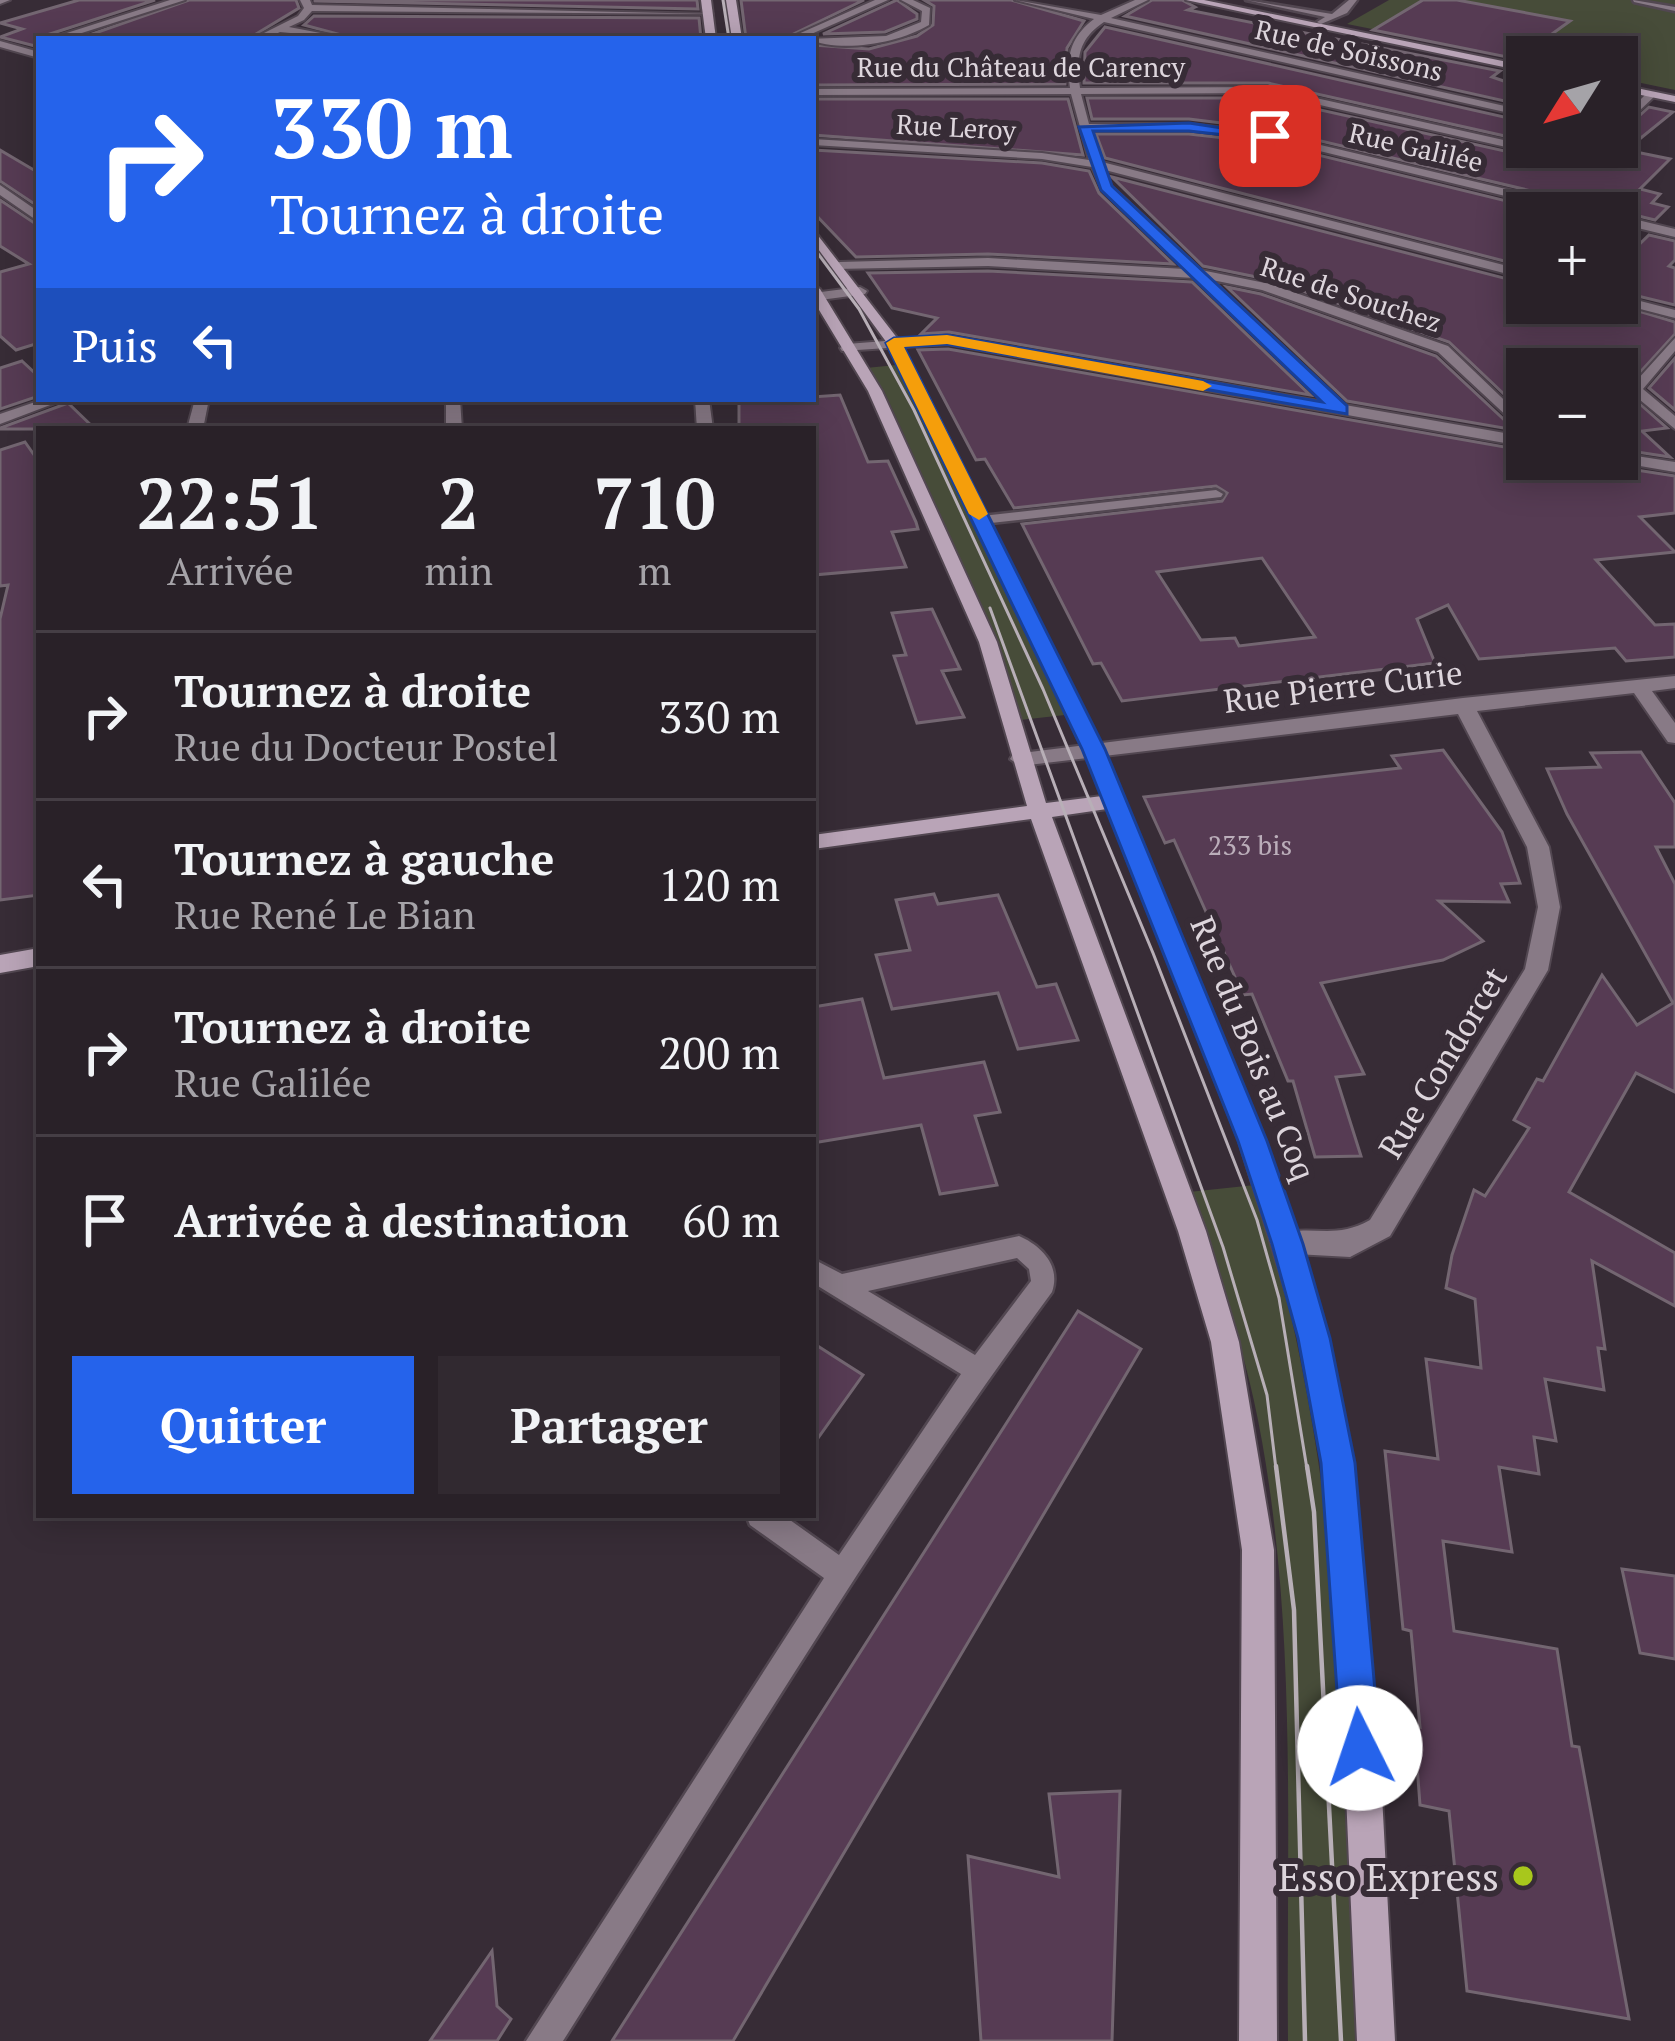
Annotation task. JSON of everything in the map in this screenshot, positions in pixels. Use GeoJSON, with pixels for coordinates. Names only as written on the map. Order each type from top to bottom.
{"type":"FeatureCollection","features":[{"type":"Feature","properties":{"kind":"main road"},"geometry":{"type":"LineString","coordinates":[[706,0],[711,36]]}},
{"type":"Feature","properties":{"kind":"main road"},"geometry":{"type":"LineString","coordinates":[[731,0],[737,36]]}},
{"type":"Feature","properties":{"kind":"main road"},"geometry":{"type":"LineString","coordinates":[[1191,0],[1506,65]]}},
{"type":"Feature","properties":{"kind":"main road"},"geometry":{"type":"LineString","coordinates":[[1638,91],[1675,99]]}},
{"type":"Feature","properties":{"kind":"main road","name":"Rue du Bois au Coq"},"geometry":{"type":"LineString","coordinates":[[816,237],[894,343],[1093,749],[1252,1141],[1287,1244],[1314,1338],[1338,1463],[1364,1795],[1376,2041]]}},
{"type":"Feature","properties":{"kind":"main road"},"geometry":{"type":"LineString","coordinates":[[816,297],[875,391],[988,642],[1020,759],[1192,1231],[1225,1342],[1258,1550],[1258,2041]]}},
{"type":"Feature","properties":{"kind":"main road"},"geometry":{"type":"LineString","coordinates":[[816,842],[1114,801]]}},
{"type":"Feature","properties":{"kind":"main road"},"geometry":{"type":"LineString","coordinates":[[0,964],[36,958]]}},
{"type":"Feature","properties":{"kind":"street"},"geometry":{"type":"LineString","coordinates":[[63,36],[180,0]]}},
{"type":"Feature","properties":{"kind":"street"},"geometry":{"type":"LineString","coordinates":[[445,10],[457,0]]}},
{"type":"Feature","properties":{"kind":"street"},"geometry":{"type":"LineString","coordinates":[[801,36],[884,0]]}},
{"type":"Feature","properties":{"kind":"street"},"geometry":{"type":"LineString","coordinates":[[816,39],[885,38],[917,29],[926,23],[927,10],[906,0]]}},
{"type":"Feature","properties":{"kind":"street","name":"Rue de Soissons"},"geometry":{"type":"LineString","coordinates":[[1020,0],[1506,109]]}},
{"type":"Feature","properties":{"kind":"street"},"geometry":{"type":"LineString","coordinates":[[1143,0],[1105,17],[1079,38],[1071,58],[1085,127],[1106,188],[1341,410]]}},
{"type":"Feature","properties":{"kind":"street"},"geometry":{"type":"LineString","coordinates":[[263,36],[280,29],[307,4],[708,14]]}},
{"type":"Feature","properties":{"kind":"street"},"geometry":{"type":"LineString","coordinates":[[280,29],[327,36]]}},
{"type":"Feature","properties":{"kind":"street"},"geometry":{"type":"LineString","coordinates":[[0,44],[36,54]]}},
{"type":"Feature","properties":{"kind":"street"},"geometry":{"type":"LineString","coordinates":[[20,49],[36,44]]}},
{"type":"Feature","properties":{"kind":"street","name":"Rue du Château de Carency"},"geometry":{"type":"LineString","coordinates":[[816,92],[1268,90],[1506,143]]}},
{"type":"Feature","properties":{"kind":"street"},"geometry":{"type":"LineString","coordinates":[[1638,108],[1652,94]]}},
{"type":"Feature","properties":{"kind":"street","name":"Rue Galilée"},"geometry":{"type":"LineString","coordinates":[[1085,127],[1189,127],[1270,136],[1506,193]]}},
{"type":"Feature","properties":{"kind":"street","name":"Rue Leroy"},"geometry":{"type":"LineString","coordinates":[[816,142],[1042,156],[1095,164],[1506,270]]}},
{"type":"Feature","properties":{"kind":"street"},"geometry":{"type":"LineString","coordinates":[[0,189],[36,216]]}},
{"type":"Feature","properties":{"kind":"street"},"geometry":{"type":"LineString","coordinates":[[1638,224],[1675,233]]}},
{"type":"Feature","properties":{"kind":"street","name":"Rue de Souchez"},"geometry":{"type":"LineString","coordinates":[[841,266],[988,262],[1200,274],[1265,287],[1443,350],[1506,410]]}},
{"type":"Feature","properties":{"kind":"street"},"geometry":{"type":"LineString","coordinates":[[816,294],[860,291]]}},
{"type":"Feature","properties":{"kind":"street"},"geometry":{"type":"LineString","coordinates":[[1638,304],[1675,314]]}},
{"type":"Feature","properties":{"kind":"street"},"geometry":{"type":"LineString","coordinates":[[847,348],[947,340],[1506,438]]}},
{"type":"Feature","properties":{"kind":"street"},"geometry":{"type":"LineString","coordinates":[[1675,342],[1635,389],[1675,424]]}},
{"type":"Feature","properties":{"kind":"street"},"geometry":{"type":"LineString","coordinates":[[0,418],[50,402]]}},
{"type":"Feature","properties":{"kind":"street"},"geometry":{"type":"LineString","coordinates":[[1638,461],[1675,467]]}},
{"type":"Feature","properties":{"kind":"street","name":"Rue Pierre Curie"},"geometry":{"type":"LineString","coordinates":[[1020,759],[1675,682]]}},
{"type":"Feature","properties":{"kind":"street"},"geometry":{"type":"LineString","coordinates":[[1638,685],[1675,736]]}},
{"type":"Feature","properties":{"kind":"street","name":"Rue Condorcet"},"geometry":{"type":"LineString","coordinates":[[1287,1244],[1350,1245],[1380,1228],[1536,970],[1549,907],[1538,847],[1463,704]]}},
{"type":"Feature","properties":{"kind":"lane"},"geometry":{"type":"LineString","coordinates":[[1250,0],[1332,16]]}},
{"type":"Feature","properties":{"kind":"lane"},"geometry":{"type":"LineString","coordinates":[[1316,26],[1353,0]]}},
{"type":"Feature","properties":{"kind":"lane"},"geometry":{"type":"LineString","coordinates":[[1637,0],[1675,9]]}},
{"type":"Feature","properties":{"kind":"lane"},"geometry":{"type":"LineString","coordinates":[[982,520],[1216,494]]}},
{"type":"Feature","properties":{"kind":"lane"},"geometry":{"type":"LineString","coordinates":[[543,2041],[843,1574],[978,1371],[1043,1284],[1042,1267],[1019,1246],[839,1286]]}},
{"type":"Feature","properties":{"kind":"lane"},"geometry":{"type":"LineString","coordinates":[[816,1272],[978,1371]]}},
{"type":"Feature","properties":{"kind":"lane"},"geometry":{"type":"LineString","coordinates":[[764,1518],[843,1574]]}},
{"type":"Feature","properties":{"kind":"green space"},"geometry":{"type":"Polygon","coordinates":[[[1389,0],[1675,0],[1675,90],[1638,82],[1638,36],[1506,36],[1506,56],[1347,24],[1389,0]]]}},
{"type":"Feature","properties":{"kind":"green space"},"geometry":{"type":"Polygon","coordinates":[[[896,365],[1065,715],[1020,720],[981,604],[884,391],[866,368],[896,365]]]}},
{"type":"Feature","properties":{"kind":"green space"},"geometry":{"type":"Polygon","coordinates":[[[1255,1185],[1285,1289],[1324,1501],[1345,1717],[1360,2041],[1288,2041],[1285,1651],[1271,1497],[1245,1362],[1189,1192],[1255,1185]]]}},
{"type":"Feature","properties":{"kind":"building"},"geometry":{"type":"Polygon","coordinates":[[[79,0],[155,0],[36,36],[36,46],[0,37],[22,29],[0,23],[79,0]]]}},
{"type":"Feature","properties":{"kind":"building"},"geometry":{"type":"Polygon","coordinates":[[[189,0],[296,0],[299,8],[253,36],[87,36],[189,0]]]}},
{"type":"Feature","properties":{"kind":"building"},"geometry":{"type":"Polygon","coordinates":[[[697,0],[698,9],[315,1],[697,0]]]}},
{"type":"Feature","properties":{"kind":"building"},"geometry":{"type":"Polygon","coordinates":[[[741,0],[864,0],[789,36],[746,36],[741,0]]]}},
{"type":"Feature","properties":{"kind":"building"},"geometry":{"type":"Polygon","coordinates":[[[897,0],[917,14],[917,19],[885,32],[823,34],[897,0]]]}},
{"type":"Feature","properties":{"kind":"building"},"geometry":{"type":"Polygon","coordinates":[[[924,0],[1011,0],[1084,21],[1067,48],[1065,84],[816,85],[816,45],[869,49],[917,36],[933,25],[934,6],[924,0]]]}},
{"type":"Feature","properties":{"kind":"building"},"geometry":{"type":"Polygon","coordinates":[[[1152,0],[1182,0],[1195,7],[1188,10],[1500,71],[1492,77],[1506,82],[1506,101],[1125,16],[1152,0]]]}},
{"type":"Feature","properties":{"kind":"building"},"geometry":{"type":"Polygon","coordinates":[[[1423,0],[1457,0],[1570,21],[1549,36],[1506,36],[1506,57],[1373,30],[1423,0]]]}},
{"type":"Feature","properties":{"kind":"building"},"geometry":{"type":"Polygon","coordinates":[[[314,16],[699,18],[701,36],[345,36],[304,25],[314,16]]]}},
{"type":"Feature","properties":{"kind":"building"},"geometry":{"type":"Polygon","coordinates":[[[1105,27],[1506,117],[1506,135],[1268,83],[1084,83],[1085,52],[1105,27]]]}},
{"type":"Feature","properties":{"kind":"building"},"geometry":{"type":"Polygon","coordinates":[[[1087,98],[1267,98],[1506,151],[1506,168],[1638,168],[1638,152],[1670,159],[1640,189],[1660,194],[1652,203],[1668,207],[1655,220],[1638,216],[1638,192],[1536,192],[1270,129],[1189,119],[1092,119],[1087,98]]]}},
{"type":"Feature","properties":{"kind":"building"},"geometry":{"type":"Polygon","coordinates":[[[816,99],[1068,99],[1083,155],[816,135],[816,99]]]}},
{"type":"Feature","properties":{"kind":"building"},"geometry":{"type":"Polygon","coordinates":[[[1649,107],[1673,112],[1638,140],[1638,117],[1649,107]]]}},
{"type":"Feature","properties":{"kind":"building"},"geometry":{"type":"Polygon","coordinates":[[[1096,134],[1189,134],[1269,143],[1506,201],[1506,261],[1105,158],[1096,134]]]}},
{"type":"Feature","properties":{"kind":"building"},"geometry":{"type":"Polygon","coordinates":[[[0,150],[36,171],[36,205],[0,181],[0,150]]]}},
{"type":"Feature","properties":{"kind":"building"},"geometry":{"type":"Polygon","coordinates":[[[816,150],[1042,163],[1089,171],[1099,193],[1173,264],[988,254],[856,257],[816,215],[816,150]]]}},
{"type":"Feature","properties":{"kind":"building"},"geometry":{"type":"Polygon","coordinates":[[[1112,177],[1506,279],[1506,324],[1638,324],[1638,311],[1675,322],[1675,334],[1638,375],[1638,348],[1506,348],[1506,396],[1449,342],[1271,280],[1203,266],[1112,177]]]}},
{"type":"Feature","properties":{"kind":"building"},"geometry":{"type":"Polygon","coordinates":[[[0,200],[36,224],[36,344],[16,350],[0,336],[0,272],[29,264],[0,246],[0,200]]]}},
{"type":"Feature","properties":{"kind":"building"},"geometry":{"type":"Polygon","coordinates":[[[1649,235],[1675,241],[1675,260],[1669,266],[1675,268],[1675,305],[1638,296],[1638,246],[1649,235]]]}},
{"type":"Feature","properties":{"kind":"building"},"geometry":{"type":"Polygon","coordinates":[[[988,271],[1192,282],[1310,395],[949,332],[921,334],[937,318],[892,308],[868,273],[988,271]]]}},
{"type":"Feature","properties":{"kind":"building"},"geometry":{"type":"Polygon","coordinates":[[[1227,287],[1261,294],[1436,356],[1506,422],[1506,428],[1347,401],[1227,287]]]}},
{"type":"Feature","properties":{"kind":"building"},"geometry":{"type":"Polygon","coordinates":[[[948,349],[1506,447],[1506,480],[1638,480],[1638,470],[1675,476],[1675,513],[1640,517],[1675,552],[1596,560],[1655,625],[1675,624],[1675,657],[1626,661],[1615,648],[1479,659],[1448,605],[1417,619],[1435,663],[1122,701],[1101,663],[1093,664],[1022,524],[1222,501],[1227,493],[1216,486],[1014,508],[985,459],[976,460],[918,350],[948,349]],[[1262,558],[1157,572],[1201,640],[1235,638],[1239,646],[1315,637],[1262,558]]]}},
{"type":"Feature","properties":{"kind":"building"},"geometry":{"type":"Polygon","coordinates":[[[1675,358],[1675,410],[1649,388],[1675,358]]]}},
{"type":"Feature","properties":{"kind":"building"},"geometry":{"type":"Polygon","coordinates":[[[22,361],[36,374],[36,397],[0,409],[0,368],[22,361]]]}},
{"type":"Feature","properties":{"kind":"building"},"geometry":{"type":"Polygon","coordinates":[[[840,395],[868,462],[888,461],[918,529],[892,532],[906,567],[816,575],[816,426],[739,426],[739,402],[816,402],[816,397],[840,395]]]}},
{"type":"Feature","properties":{"kind":"building"},"geometry":{"type":"Polygon","coordinates":[[[1638,402],[1667,428],[1642,431],[1670,457],[1638,452],[1638,402]]]}},
{"type":"Feature","properties":{"kind":"building"},"geometry":{"type":"Polygon","coordinates":[[[68,403],[92,426],[36,429],[0,428],[68,403]]]}},
{"type":"Feature","properties":{"kind":"building"},"geometry":{"type":"Polygon","coordinates":[[[25,442],[36,458],[36,895],[0,900],[0,619],[8,585],[0,586],[0,450],[25,442]]]}},
{"type":"Feature","properties":{"kind":"building"},"geometry":{"type":"Polygon","coordinates":[[[932,609],[960,669],[942,671],[964,717],[917,723],[894,656],[906,655],[892,613],[932,609]]]}},
{"type":"Feature","properties":{"kind":"building"},"geometry":{"type":"Polygon","coordinates":[[[1443,750],[1502,832],[1520,883],[1501,884],[1509,902],[1439,901],[1483,941],[1443,960],[1321,983],[1364,1074],[1336,1077],[1361,1156],[1315,1157],[1293,1081],[1288,1081],[1252,994],[1243,995],[1174,840],[1165,843],[1144,797],[1400,768],[1392,756],[1443,750]]]}},
{"type":"Feature","properties":{"kind":"building"},"geometry":{"type":"Polygon","coordinates":[[[1641,752],[1675,803],[1675,847],[1656,847],[1675,884],[1675,1092],[1636,1073],[1569,1192],[1675,1253],[1675,1306],[1592,1261],[1605,1349],[1598,1348],[1604,1390],[1545,1379],[1556,1441],[1534,1437],[1539,1474],[1499,1467],[1512,1552],[1443,1541],[1454,1631],[1557,1649],[1572,1746],[1579,1747],[1629,2019],[1467,1991],[1449,1811],[1420,1805],[1414,1725],[1420,1727],[1411,1631],[1403,1629],[1385,1451],[1438,1459],[1426,1359],[1481,1368],[1475,1299],[1446,1288],[1452,1255],[1474,1190],[1485,1196],[1529,1128],[1514,1120],[1537,1079],[1543,1081],[1602,975],[1637,1025],[1673,1003],[1567,814],[1547,769],[1600,767],[1591,753],[1641,752]]]}},
{"type":"Feature","properties":{"kind":"building"},"geometry":{"type":"Polygon","coordinates":[[[934,894],[938,904],[998,895],[1037,987],[1056,984],[1078,1040],[1018,1049],[998,993],[892,1009],[876,955],[910,950],[896,900],[934,894]]]}},
{"type":"Feature","properties":{"kind":"building"},"geometry":{"type":"Polygon","coordinates":[[[862,999],[884,1078],[984,1062],[1000,1112],[975,1116],[997,1185],[940,1194],[921,1125],[816,1142],[816,1007],[862,999]]]}},
{"type":"Feature","properties":{"kind":"building"},"geometry":{"type":"Polygon","coordinates":[[[1078,1311],[1141,1349],[733,2041],[612,2041],[1078,1311]]]}},
{"type":"Feature","properties":{"kind":"building"},"geometry":{"type":"Polygon","coordinates":[[[816,1345],[863,1375],[816,1441],[816,1345]]]}},
{"type":"Feature","properties":{"kind":"building"},"geometry":{"type":"Polygon","coordinates":[[[1622,1569],[1675,1576],[1675,1659],[1640,1653],[1622,1569]]]}},
{"type":"Feature","properties":{"kind":"building"},"geometry":{"type":"Polygon","coordinates":[[[1120,1791],[1112,2041],[981,2041],[968,1856],[1059,1877],[1049,1794],[1120,1791]]]}},
{"type":"Feature","properties":{"kind":"building"},"geometry":{"type":"Polygon","coordinates":[[[492,1951],[497,2006],[511,2019],[497,2041],[430,2041],[492,1951]]]}},
{"type":"Feature","properties":{"kind":"tram line"},"geometry":{"type":"LineString","coordinates":[[723,0],[729,36]]}},
{"type":"Feature","properties":{"kind":"tram line"},"geometry":{"type":"LineString","coordinates":[[816,251],[859,309],[914,410],[1043,689],[1153,953],[1257,1220],[1279,1298],[1307,1469]]}},
{"type":"Feature","properties":{"kind":"tram line"},"geometry":{"type":"LineString","coordinates":[[990,608],[1223,1247],[1267,1395],[1276,1469]]}},
{"type":"Feature","properties":{"kind":"tram line"},"geometry":{"type":"LineString","coordinates":[[1276,1466],[1294,1610],[1305,2041]]}},
{"type":"Feature","properties":{"kind":"tram line"},"geometry":{"type":"LineString","coordinates":[[1307,1466],[1314,1512],[1341,2041]]}},
{"type":"Feature","properties":{"kind":"slow traffic"},"geometry":{"type":"LineString","coordinates":[[979,514],[894,343],[947,340],[1203,386]]}},
{"type":"Feature","properties":{"kind":"place","name":"Esso Express"},"geometry":{"type":"Point","coordinates":[1523,1876]}},
{"type":"Feature","properties":{"kind":"route"},"geometry":{"type":"LineString","coordinates":[[1270,136],[1189,127],[1085,127],[1106,188],[1341,410],[947,340],[894,343],[1093,749],[1252,1141],[1287,1244],[1314,1338],[1338,1463],[1360,1748]]}}]}
